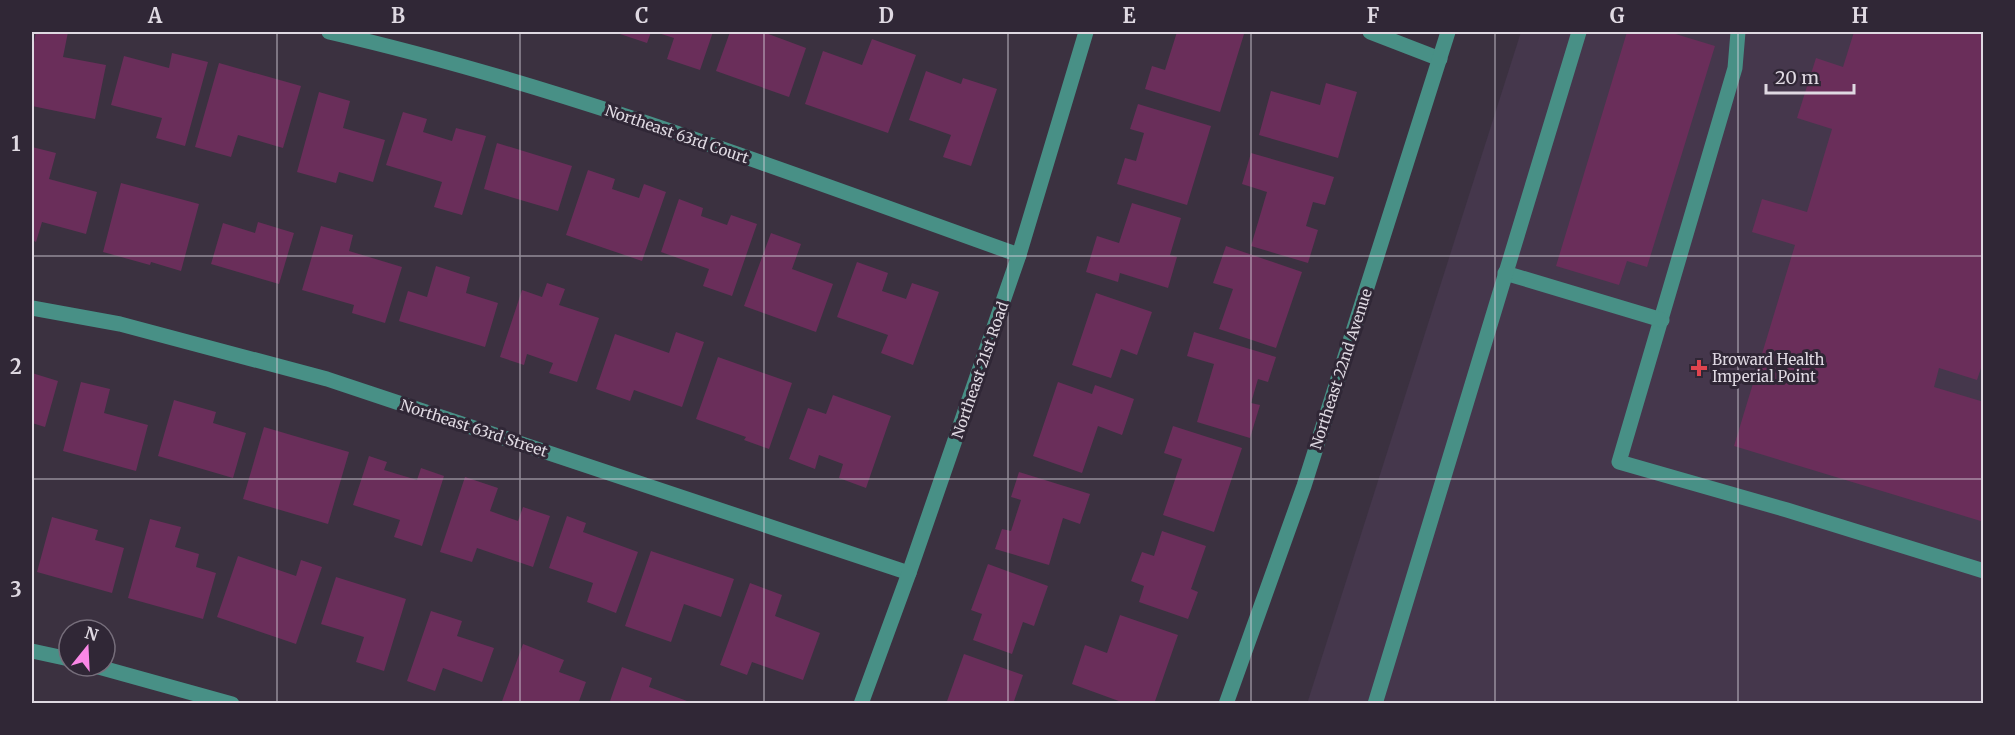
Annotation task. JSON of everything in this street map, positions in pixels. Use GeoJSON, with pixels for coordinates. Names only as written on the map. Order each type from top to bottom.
{"type":"FeatureCollection","features":[{"type":"Feature","properties":{"kind":"street","name":"Northeast 63rd Court"},"geometry":{"type":"LineString","coordinates":[[329,32],[414,51],[658,126],[1019,255]]}},
{"type":"Feature","properties":{"kind":"street","name":"Northeast 21st Road"},"geometry":{"type":"LineString","coordinates":[[861,704],[1019,255],[1086,32]]}},
{"type":"Feature","properties":{"kind":"street"},"geometry":{"type":"LineString","coordinates":[[1370,32],[1440,59]]}},
{"type":"Feature","properties":{"kind":"street","name":"Northeast 22nd Avenue"},"geometry":{"type":"LineString","coordinates":[[1226,704],[1304,486],[1448,32]]}},
{"type":"Feature","properties":{"kind":"street"},"geometry":{"type":"LineString","coordinates":[[1375,704],[1579,32]]}},
{"type":"Feature","properties":{"kind":"street"},"geometry":{"type":"LineString","coordinates":[[1738,32],[1735,68],[1619,462],[1787,510],[1983,571]]}},
{"type":"Feature","properties":{"kind":"street"},"geometry":{"type":"LineString","coordinates":[[1505,273],[1662,320]]}},
{"type":"Feature","properties":{"kind":"street","name":"Northeast 63rd Street"},"geometry":{"type":"LineString","coordinates":[[32,309],[120,324],[327,379],[909,573]]}},
{"type":"Feature","properties":{"kind":"street"},"geometry":{"type":"LineString","coordinates":[[32,651],[57,656]]}},
{"type":"Feature","properties":{"kind":"street"},"geometry":{"type":"LineString","coordinates":[[117,672],[232,704]]}},
{"type":"Feature","properties":{"kind":"shaded area","name":"Broward Health Imperial Point"},"geometry":{"type":"Polygon","coordinates":[[[1521,32],[1983,32],[1983,703],[1307,704],[1521,32]]]}},
{"type":"Feature","properties":{"kind":"building"},"geometry":{"type":"Polygon","coordinates":[[[36,32],[68,32],[63,57],[106,65],[95,119],[32,106],[32,53],[36,32]]]}},
{"type":"Feature","properties":{"kind":"building"},"geometry":{"type":"Polygon","coordinates":[[[620,32],[651,32],[647,43],[620,34],[620,32]]]}},
{"type":"Feature","properties":{"kind":"building"},"geometry":{"type":"Polygon","coordinates":[[[655,32],[713,32],[700,70],[667,59],[674,38],[655,32]]]}},
{"type":"Feature","properties":{"kind":"building"},"geometry":{"type":"Polygon","coordinates":[[[730,32],[763,32],[806,48],[789,97],[716,71],[730,32]]]}},
{"type":"Feature","properties":{"kind":"building"},"geometry":{"type":"Polygon","coordinates":[[[1177,32],[1244,34],[1220,112],[1145,89],[1152,66],[1165,70],[1177,32]]]}},
{"type":"Feature","properties":{"kind":"building"},"geometry":{"type":"Polygon","coordinates":[[[1627,32],[1669,32],[1715,46],[1647,267],[1627,261],[1619,285],[1556,266],[1627,32]]]}},
{"type":"Feature","properties":{"kind":"building"},"geometry":{"type":"Polygon","coordinates":[[[1854,32],[1984,32],[1984,359],[1977,380],[1939,368],[1934,387],[1984,402],[1984,522],[1734,446],[1795,245],[1752,232],[1762,199],[1807,212],[1832,129],[1797,118],[1816,58],[1843,67],[1854,32]]]}},
{"type":"Feature","properties":{"kind":"building"},"geometry":{"type":"Polygon","coordinates":[[[872,39],[916,55],[888,133],[805,104],[823,51],[862,65],[872,39]]]}},
{"type":"Feature","properties":{"kind":"building"},"geometry":{"type":"Polygon","coordinates":[[[172,53],[208,62],[185,146],[156,138],[162,118],[111,105],[124,56],[169,68],[172,53]]]}},
{"type":"Feature","properties":{"kind":"building"},"geometry":{"type":"Polygon","coordinates":[[[219,63],[301,86],[283,148],[238,135],[231,157],[195,147],[219,63]]]}},
{"type":"Feature","properties":{"kind":"building"},"geometry":{"type":"Polygon","coordinates":[[[926,71],[961,84],[963,78],[997,89],[971,166],[943,157],[951,135],[909,120],[926,71]]]}},
{"type":"Feature","properties":{"kind":"building"},"geometry":{"type":"Polygon","coordinates":[[[1326,83],[1357,92],[1338,158],[1259,135],[1271,91],[1320,105],[1326,83]]]}},
{"type":"Feature","properties":{"kind":"building"},"geometry":{"type":"Polygon","coordinates":[[[319,92],[350,101],[343,128],[385,140],[373,182],[339,172],[336,183],[297,172],[319,92]]]}},
{"type":"Feature","properties":{"kind":"building"},"geometry":{"type":"Polygon","coordinates":[[[1138,104],[1211,126],[1187,205],[1117,184],[1125,158],[1136,161],[1144,133],[1130,129],[1138,104]]]}},
{"type":"Feature","properties":{"kind":"building"},"geometry":{"type":"Polygon","coordinates":[[[403,112],[427,119],[423,132],[452,141],[456,128],[486,136],[462,215],[434,207],[442,182],[386,165],[403,112]]]}},
{"type":"Feature","properties":{"kind":"building"},"geometry":{"type":"Polygon","coordinates":[[[497,143],[572,166],[558,211],[484,189],[497,143]]]}},
{"type":"Feature","properties":{"kind":"building"},"geometry":{"type":"Polygon","coordinates":[[[32,147],[56,153],[49,179],[97,192],[86,234],[42,222],[36,242],[32,240],[32,147]]]}},
{"type":"Feature","properties":{"kind":"building"},"geometry":{"type":"Polygon","coordinates":[[[1251,153],[1334,177],[1325,205],[1313,202],[1306,226],[1318,230],[1308,263],[1251,246],[1267,192],[1242,184],[1251,153]]]}},
{"type":"Feature","properties":{"kind":"building"},"geometry":{"type":"Polygon","coordinates":[[[588,170],[615,179],[612,189],[639,198],[644,184],[666,192],[642,261],[566,235],[588,170]]]}},
{"type":"Feature","properties":{"kind":"building"},"geometry":{"type":"Polygon","coordinates":[[[121,183],[199,204],[181,271],[103,252],[121,183]]]}},
{"type":"Feature","properties":{"kind":"building"},"geometry":{"type":"Polygon","coordinates":[[[679,199],[703,208],[701,216],[727,225],[731,215],[757,224],[732,296],[703,286],[709,269],[661,252],[679,199]]]}},
{"type":"Feature","properties":{"kind":"building"},"geometry":{"type":"Polygon","coordinates":[[[1132,203],[1181,218],[1170,255],[1177,257],[1168,288],[1120,273],[1118,282],[1086,272],[1097,236],[1119,243],[1132,203]]]}},
{"type":"Feature","properties":{"kind":"building"},"geometry":{"type":"Polygon","coordinates":[[[258,222],[294,233],[279,284],[211,264],[223,223],[255,233],[258,222]]]}},
{"type":"Feature","properties":{"kind":"building"},"geometry":{"type":"Polygon","coordinates":[[[321,226],[353,235],[349,251],[402,267],[385,323],[352,313],[354,305],[302,290],[321,226]]]}},
{"type":"Feature","properties":{"kind":"building"},"geometry":{"type":"Polygon","coordinates":[[[771,233],[801,244],[792,269],[833,284],[816,332],[744,306],[771,233]]]}},
{"type":"Feature","properties":{"kind":"building"},"geometry":{"type":"Polygon","coordinates":[[[1226,246],[1302,272],[1276,348],[1219,329],[1233,289],[1213,283],[1226,246]]]}},
{"type":"Feature","properties":{"kind":"building"},"geometry":{"type":"Polygon","coordinates":[[[857,262],[888,273],[882,291],[906,299],[912,283],[939,292],[913,365],[881,353],[888,335],[837,317],[857,262]]]}},
{"type":"Feature","properties":{"kind":"building"},"geometry":{"type":"Polygon","coordinates":[[[436,266],[470,277],[466,293],[498,303],[485,347],[399,321],[408,291],[427,297],[436,266]]]}},
{"type":"Feature","properties":{"kind":"building"},"geometry":{"type":"Polygon","coordinates":[[[547,283],[565,289],[559,305],[599,318],[577,382],[549,373],[553,363],[527,354],[524,365],[500,357],[522,290],[542,297],[547,283]]]}},
{"type":"Feature","properties":{"kind":"building"},"geometry":{"type":"Polygon","coordinates":[[[1096,293],[1152,312],[1137,355],[1121,349],[1111,378],[1072,365],[1096,293]]]}},
{"type":"Feature","properties":{"kind":"building"},"geometry":{"type":"Polygon","coordinates":[[[676,332],[704,342],[682,407],[634,390],[630,401],[596,389],[615,334],[669,353],[676,332]]]}},
{"type":"Feature","properties":{"kind":"building"},"geometry":{"type":"Polygon","coordinates":[[[1194,332],[1276,357],[1268,382],[1258,379],[1251,403],[1260,405],[1250,438],[1197,422],[1214,364],[1187,356],[1194,332]]]}},
{"type":"Feature","properties":{"kind":"building"},"geometry":{"type":"Polygon","coordinates":[[[718,357],[792,383],[769,449],[744,440],[746,437],[696,419],[718,357]]]}},
{"type":"Feature","properties":{"kind":"building"},"geometry":{"type":"Polygon","coordinates":[[[32,373],[58,381],[45,427],[32,423],[32,373]]]}},
{"type":"Feature","properties":{"kind":"building"},"geometry":{"type":"Polygon","coordinates":[[[81,382],[110,389],[104,413],[148,425],[136,471],[63,451],[81,382]]]}},
{"type":"Feature","properties":{"kind":"building"},"geometry":{"type":"Polygon","coordinates":[[[1058,382],[1092,394],[1095,385],[1134,399],[1122,435],[1098,426],[1082,473],[1033,456],[1058,382]]]}},
{"type":"Feature","properties":{"kind":"building"},"geometry":{"type":"Polygon","coordinates":[[[833,395],[891,416],[866,488],[839,478],[843,464],[819,455],[815,469],[789,459],[808,408],[826,414],[833,395]]]}},
{"type":"Feature","properties":{"kind":"building"},"geometry":{"type":"Polygon","coordinates":[[[174,400],[216,412],[213,423],[246,433],[233,478],[158,456],[174,400]]]}},
{"type":"Feature","properties":{"kind":"building"},"geometry":{"type":"Polygon","coordinates":[[[1173,426],[1242,448],[1214,532],[1163,515],[1182,459],[1164,453],[1173,426]]]}},
{"type":"Feature","properties":{"kind":"building"},"geometry":{"type":"Polygon","coordinates":[[[264,427],[349,452],[328,524],[243,499],[264,427]]]}},
{"type":"Feature","properties":{"kind":"building"},"geometry":{"type":"Polygon","coordinates":[[[369,456],[387,462],[384,470],[417,480],[421,468],[444,476],[422,546],[394,537],[400,520],[353,505],[369,456]]]}},
{"type":"Feature","properties":{"kind":"building"},"geometry":{"type":"Polygon","coordinates":[[[1019,472],[1090,494],[1080,524],[1063,518],[1049,565],[995,549],[1002,529],[1011,531],[1021,500],[1011,497],[1019,472]]]}},
{"type":"Feature","properties":{"kind":"building"},"geometry":{"type":"Polygon","coordinates":[[[465,477],[498,488],[490,511],[518,521],[523,507],[550,516],[533,567],[477,548],[472,562],[440,552],[465,477]]]}},
{"type":"Feature","properties":{"kind":"building"},"geometry":{"type":"Polygon","coordinates":[[[567,516],[586,523],[583,532],[638,552],[616,613],[587,602],[593,583],[549,568],[567,516]]]}},
{"type":"Feature","properties":{"kind":"building"},"geometry":{"type":"Polygon","coordinates":[[[52,517],[98,530],[95,540],[124,548],[112,593],[37,572],[52,517]]]}},
{"type":"Feature","properties":{"kind":"building"},"geometry":{"type":"Polygon","coordinates":[[[150,519],[181,527],[175,547],[199,554],[196,567],[216,573],[203,619],[128,598],[150,519]]]}},
{"type":"Feature","properties":{"kind":"building"},"geometry":{"type":"Polygon","coordinates":[[[1162,531],[1206,546],[1191,589],[1198,592],[1188,619],[1139,602],[1144,586],[1131,581],[1142,552],[1154,556],[1162,531]]]}},
{"type":"Feature","properties":{"kind":"building"},"geometry":{"type":"Polygon","coordinates":[[[651,551],[734,579],[721,617],[684,604],[671,642],[625,626],[651,551]]]}},
{"type":"Feature","properties":{"kind":"building"},"geometry":{"type":"Polygon","coordinates":[[[238,556],[296,576],[301,560],[322,567],[296,644],[217,617],[238,556]]]}},
{"type":"Feature","properties":{"kind":"building"},"geometry":{"type":"Polygon","coordinates":[[[988,564],[1048,586],[1034,626],[1023,622],[1012,654],[973,640],[982,614],[971,610],[988,564]]]}},
{"type":"Feature","properties":{"kind":"building"},"geometry":{"type":"Polygon","coordinates":[[[336,577],[406,599],[384,671],[356,662],[364,637],[321,624],[336,577]]]}},
{"type":"Feature","properties":{"kind":"building"},"geometry":{"type":"Polygon","coordinates":[[[750,583],[782,595],[775,616],[820,633],[803,680],[752,662],[747,675],[720,665],[750,583]]]}},
{"type":"Feature","properties":{"kind":"building"},"geometry":{"type":"Polygon","coordinates":[[[431,611],[462,621],[457,636],[494,648],[482,682],[443,668],[435,691],[407,681],[431,611]]]}},
{"type":"Feature","properties":{"kind":"building"},"geometry":{"type":"Polygon","coordinates":[[[1120,615],[1178,635],[1154,704],[1127,704],[1072,684],[1085,645],[1107,653],[1120,615]]]}},
{"type":"Feature","properties":{"kind":"building"},"geometry":{"type":"Polygon","coordinates":[[[523,644],[564,660],[559,672],[586,682],[578,704],[501,704],[523,644]]]}},
{"type":"Feature","properties":{"kind":"building"},"geometry":{"type":"Polygon","coordinates":[[[964,654],[1023,675],[1013,704],[946,704],[964,654]]]}},
{"type":"Feature","properties":{"kind":"building"},"geometry":{"type":"Polygon","coordinates":[[[622,667],[652,678],[649,687],[687,701],[686,704],[609,704],[622,667]]]}},
{"type":"Feature","properties":{"kind":"place","name":"Broward Health Imperial Point"},"geometry":{"type":"Point","coordinates":[1699,368]}}]}
